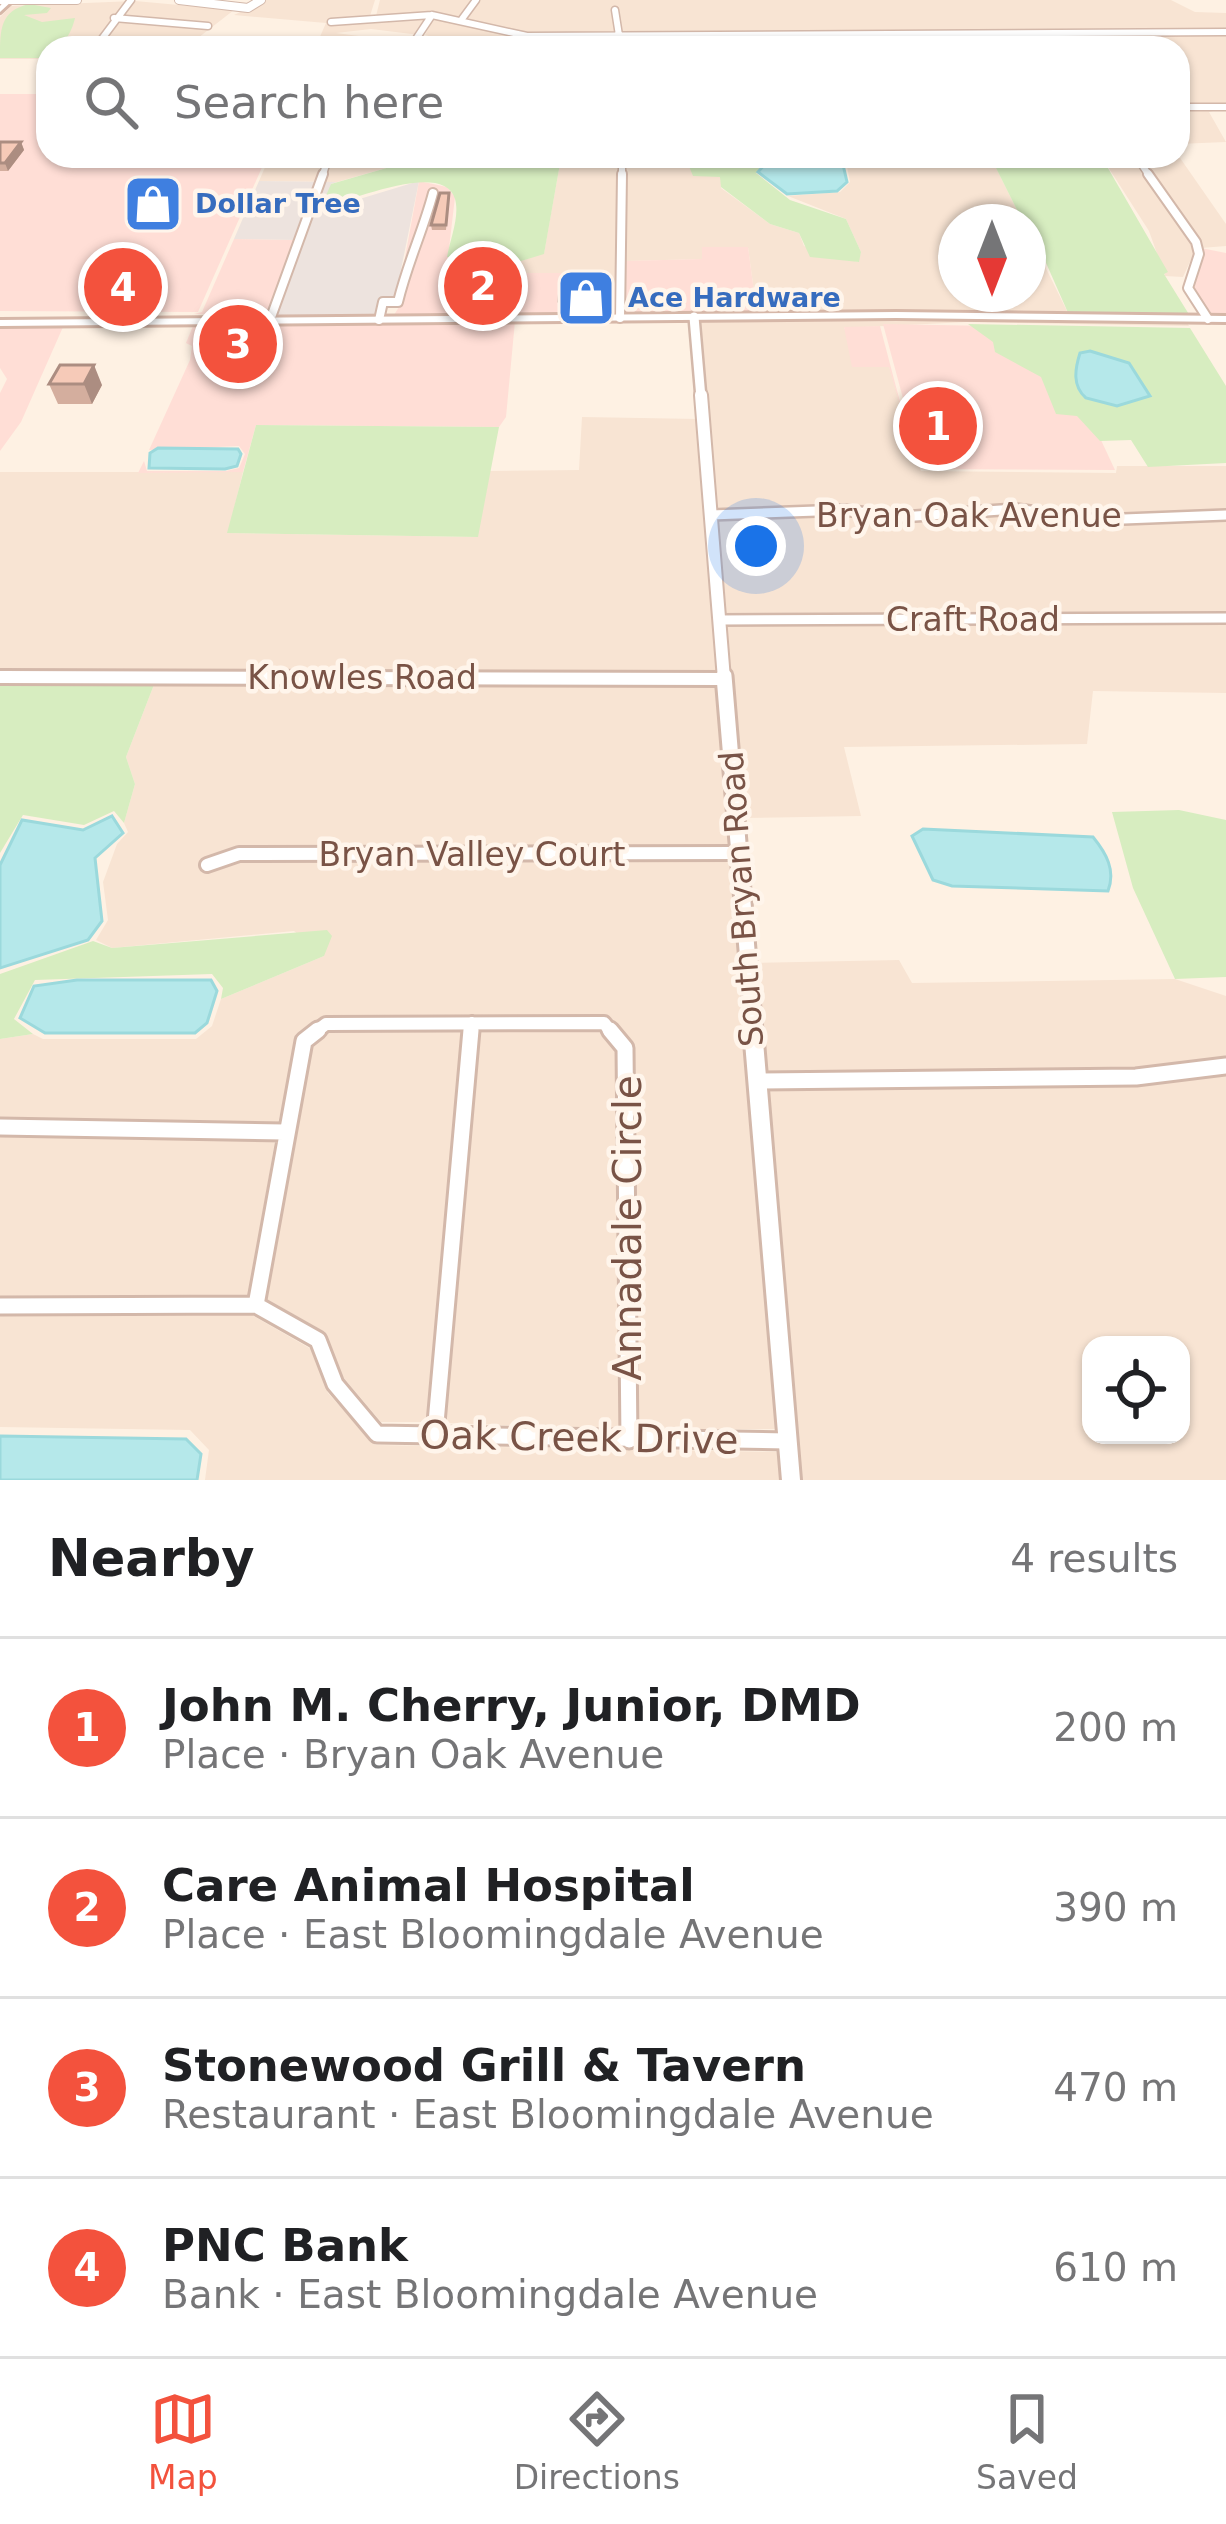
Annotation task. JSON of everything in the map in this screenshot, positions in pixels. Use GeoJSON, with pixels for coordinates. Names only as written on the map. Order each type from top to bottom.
{"type":"FeatureCollection","features":[{"type":"Feature","properties":{"kind":"main road"},"geometry":{"type":"LineString","coordinates":[[0,10],[6,0]]}},
{"type":"Feature","properties":{"kind":"main road"},"geometry":{"type":"LineString","coordinates":[[0,320],[1226,319]]}},
{"type":"Feature","properties":{"kind":"street"},"geometry":{"type":"LineString","coordinates":[[6,0],[77,0]]}},
{"type":"Feature","properties":{"kind":"street"},"geometry":{"type":"LineString","coordinates":[[120,0],[120,9]]}},
{"type":"Feature","properties":{"kind":"street"},"geometry":{"type":"LineString","coordinates":[[102,36],[131,0]]}},
{"type":"Feature","properties":{"kind":"street"},"geometry":{"type":"LineString","coordinates":[[178,0],[248,8],[262,0]]}},
{"type":"Feature","properties":{"kind":"street"},"geometry":{"type":"LineString","coordinates":[[373,17],[378,0]]}},
{"type":"Feature","properties":{"kind":"street"},"geometry":{"type":"LineString","coordinates":[[462,19],[476,0]]}},
{"type":"Feature","properties":{"kind":"street"},"geometry":{"type":"LineString","coordinates":[[615,10],[620,36]]}},
{"type":"Feature","properties":{"kind":"street"},"geometry":{"type":"LineString","coordinates":[[418,36],[432,15]]}},
{"type":"Feature","properties":{"kind":"street"},"geometry":{"type":"LineString","coordinates":[[331,22],[432,15],[511,35],[1226,32]]}},
{"type":"Feature","properties":{"kind":"street"},"geometry":{"type":"LineString","coordinates":[[114,18],[208,26]]}},
{"type":"Feature","properties":{"kind":"street"},"geometry":{"type":"LineString","coordinates":[[1190,107],[1226,107]]}},
{"type":"Feature","properties":{"kind":"street"},"geometry":{"type":"LineString","coordinates":[[270,320],[325,168]]}},
{"type":"Feature","properties":{"kind":"street"},"geometry":{"type":"LineString","coordinates":[[620,318],[622,168]]}},
{"type":"Feature","properties":{"kind":"street"},"geometry":{"type":"LineString","coordinates":[[1144,168],[1196,242],[1198,254],[1188,285],[1208,319]]}},
{"type":"Feature","properties":{"kind":"street"},"geometry":{"type":"LineString","coordinates":[[379,320],[383,302],[398,302],[414,237],[423,230],[433,193]]}},
{"type":"Feature","properties":{"kind":"street","name":"South Bryan Road"},"geometry":{"type":"LineString","coordinates":[[694,317],[754,1082],[791,1480]]}},
{"type":"Feature","properties":{"kind":"street","name":"Bryan Oak Avenue"},"geometry":{"type":"LineString","coordinates":[[711,515],[844,510],[901,517],[1015,508],[1066,519],[1226,515]]}},
{"type":"Feature","properties":{"kind":"street","name":"Craft Road"},"geometry":{"type":"LineString","coordinates":[[719,620],[1226,618]]}},
{"type":"Feature","properties":{"kind":"street","name":"Knowles Road"},"geometry":{"type":"LineString","coordinates":[[0,677],[725,679]]}},
{"type":"Feature","properties":{"kind":"street","name":"Bryan Valley Court"},"geometry":{"type":"LineString","coordinates":[[207,865],[238,854],[738,853]]}},
{"type":"Feature","properties":{"kind":"street"},"geometry":{"type":"LineString","coordinates":[[435,1434],[472,1023]]}},
{"type":"Feature","properties":{"kind":"street","name":"Annadale Circle"},"geometry":{"type":"LineString","coordinates":[[256,1305],[304,1041],[326,1024],[604,1023],[626,1048],[629,1440]]}},
{"type":"Feature","properties":{"kind":"street"},"geometry":{"type":"LineString","coordinates":[[754,1082],[1136,1077],[1226,1066]]}},
{"type":"Feature","properties":{"kind":"street"},"geometry":{"type":"LineString","coordinates":[[0,1127],[284,1132]]}},
{"type":"Feature","properties":{"kind":"street","name":"Oak Creek Drive"},"geometry":{"type":"LineString","coordinates":[[0,1306],[256,1305],[318,1340],[335,1384],[376,1434],[788,1441]]}},
{"type":"Feature","properties":{"kind":"shaded area"},"geometry":{"type":"Polygon","coordinates":[[[265,0],[375,0],[370,16],[328,23],[429,16],[420,35],[371,29],[336,33],[359,36],[320,36],[326,23],[234,15],[265,0]]]}},
{"type":"Feature","properties":{"kind":"shaded area"},"geometry":{"type":"Polygon","coordinates":[[[380,0],[473,0],[461,17],[376,16],[380,0]]]}},
{"type":"Feature","properties":{"kind":"shaded area"},"geometry":{"type":"Polygon","coordinates":[[[479,0],[1171,0],[1195,12],[1226,13],[1226,31],[623,35],[617,9],[617,35],[527,35],[466,18],[479,0]]]}},
{"type":"Feature","properties":{"kind":"shaded area"},"geometry":{"type":"Polygon","coordinates":[[[135,1],[234,10],[200,36],[36,36],[36,59],[0,59],[0,17],[11,6],[135,1]]]}},
{"type":"Feature","properties":{"kind":"shaded area"},"geometry":{"type":"Polygon","coordinates":[[[434,17],[510,36],[429,36],[425,35],[434,17]]]}},
{"type":"Feature","properties":{"kind":"shaded area"},"geometry":{"type":"Polygon","coordinates":[[[1226,33],[1226,105],[1190,105],[1190,36],[774,36],[1226,33]]]}},
{"type":"Feature","properties":{"kind":"shaded area"},"geometry":{"type":"Polygon","coordinates":[[[0,94],[36,94],[36,168],[262,168],[198,312],[0,311],[0,94]]]}},
{"type":"Feature","properties":{"kind":"shaded area"},"geometry":{"type":"Polygon","coordinates":[[[1190,108],[1226,108],[1209,112],[1226,142],[1190,144],[1190,108]]]}},
{"type":"Feature","properties":{"kind":"shaded area"},"geometry":{"type":"Polygon","coordinates":[[[265,168],[386,168],[337,182],[259,181],[265,168]]]}},
{"type":"Feature","properties":{"kind":"shaded area"},"geometry":{"type":"Polygon","coordinates":[[[559,168],[619,168],[616,285],[572,286],[572,274],[518,273],[518,262],[544,253],[559,168]]]}},
{"type":"Feature","properties":{"kind":"shaded area"},"geometry":{"type":"Polygon","coordinates":[[[626,168],[704,168],[721,177],[721,188],[770,224],[799,233],[804,246],[858,262],[861,252],[846,219],[788,196],[840,192],[850,182],[847,168],[996,168],[1014,204],[938,204],[938,312],[1046,312],[1046,268],[1069,315],[757,314],[748,247],[703,248],[703,259],[625,261],[626,168]]]}},
{"type":"Feature","properties":{"kind":"shaded area"},"geometry":{"type":"Polygon","coordinates":[[[1109,168],[1140,168],[1192,242],[1194,253],[1183,277],[1165,276],[1149,231],[1109,168]]]}},
{"type":"Feature","properties":{"kind":"shaded area"},"geometry":{"type":"Polygon","coordinates":[[[1147,168],[1187,168],[1226,224],[1226,246],[1201,248],[1147,168]]]}},
{"type":"Feature","properties":{"kind":"shaded area"},"geometry":{"type":"Polygon","coordinates":[[[259,181],[337,182],[331,184],[343,204],[419,181],[395,299],[379,302],[376,316],[276,317],[299,240],[234,239],[259,181]]]}},
{"type":"Feature","properties":{"kind":"shaded area"},"geometry":{"type":"Polygon","coordinates":[[[419,181],[447,187],[455,197],[448,257],[518,262],[519,273],[572,273],[573,286],[616,285],[616,315],[384,317],[394,315],[402,302],[418,238],[427,230],[437,192],[430,192],[404,263],[419,181]]]}},
{"type":"Feature","properties":{"kind":"shaded area"},"geometry":{"type":"Polygon","coordinates":[[[234,239],[300,240],[276,317],[281,300],[267,317],[194,314],[202,312],[234,239]]]}},
{"type":"Feature","properties":{"kind":"shaded area"},"geometry":{"type":"Polygon","coordinates":[[[702,247],[748,247],[757,314],[624,315],[625,261],[702,259],[702,247]]]}},
{"type":"Feature","properties":{"kind":"shaded area"},"geometry":{"type":"Polygon","coordinates":[[[1201,248],[1226,253],[1226,317],[1210,317],[1193,289],[1201,248]]]}},
{"type":"Feature","properties":{"kind":"shaded area"},"geometry":{"type":"Polygon","coordinates":[[[699,320],[1186,321],[1189,326],[967,322],[844,328],[889,366],[921,471],[1116,473],[1117,466],[1226,466],[1226,511],[1097,516],[1013,505],[900,513],[716,511],[699,320]]]}},
{"type":"Feature","properties":{"kind":"shaded area"},"geometry":{"type":"Polygon","coordinates":[[[515,321],[506,417],[499,427],[256,425],[243,472],[138,473],[144,461],[147,471],[226,471],[239,468],[245,454],[239,446],[149,450],[190,360],[192,346],[186,343],[193,326],[63,327],[21,422],[0,451],[0,393],[7,379],[0,368],[0,326],[515,321]]]}},
{"type":"Feature","properties":{"kind":"shaded area"},"geometry":{"type":"Polygon","coordinates":[[[883,324],[1048,327],[1115,470],[922,469],[883,324]]]}},
{"type":"Feature","properties":{"kind":"shaded area"},"geometry":{"type":"Polygon","coordinates":[[[880,326],[910,440],[889,367],[852,367],[844,327],[880,326]]]}},
{"type":"Feature","properties":{"kind":"shaded area"},"geometry":{"type":"Polygon","coordinates":[[[582,417],[699,419],[719,674],[0,672],[0,472],[243,472],[228,533],[477,537],[490,471],[579,470],[582,417]]]}},
{"type":"Feature","properties":{"kind":"shaded area"},"geometry":{"type":"Polygon","coordinates":[[[1016,512],[1100,524],[1226,518],[1226,614],[724,616],[716,519],[1016,512]]]}},
{"type":"Feature","properties":{"kind":"shaded area"},"geometry":{"type":"Polygon","coordinates":[[[1226,623],[1226,693],[1093,691],[1087,744],[844,747],[861,816],[742,818],[725,624],[1226,623]]]}},
{"type":"Feature","properties":{"kind":"shaded area"},"geometry":{"type":"Polygon","coordinates":[[[155,682],[720,683],[731,847],[240,848],[200,862],[202,872],[238,860],[732,859],[778,1429],[638,1429],[633,1049],[604,1016],[327,1016],[297,1041],[278,1123],[0,1119],[0,1039],[33,1034],[43,1039],[196,1039],[212,1026],[221,999],[324,956],[294,931],[112,948],[96,940],[108,920],[103,882],[117,844],[128,832],[124,823],[135,784],[126,757],[155,682]]]}},
{"type":"Feature","properties":{"kind":"shaded area"},"geometry":{"type":"Polygon","coordinates":[[[899,960],[912,983],[1175,979],[1226,996],[1226,1058],[1133,1069],[761,1073],[753,963],[899,960]]]}},
{"type":"Feature","properties":{"kind":"shaded area"},"geometry":{"type":"Polygon","coordinates":[[[601,1030],[618,1051],[620,1429],[445,1423],[478,1031],[601,1030]]]}},
{"type":"Feature","properties":{"kind":"shaded area"},"geometry":{"type":"Polygon","coordinates":[[[328,1031],[464,1031],[427,1422],[381,1422],[343,1377],[323,1331],[265,1298],[310,1045],[328,1031]]]}},
{"type":"Feature","properties":{"kind":"shaded area"},"geometry":{"type":"Polygon","coordinates":[[[1226,1074],[1226,1480],[800,1480],[762,1090],[1139,1085],[1226,1074]]]}},
{"type":"Feature","properties":{"kind":"shaded area"},"geometry":{"type":"Polygon","coordinates":[[[0,1136],[275,1140],[249,1295],[0,1296],[0,1136]]]}},
{"type":"Feature","properties":{"kind":"shaded area"},"geometry":{"type":"Polygon","coordinates":[[[252,1315],[311,1349],[328,1393],[375,1445],[779,1452],[782,1480],[205,1480],[209,1450],[190,1430],[0,1427],[0,1316],[252,1315]]]}},
{"type":"Feature","properties":{"kind":"green space"},"geometry":{"type":"Polygon","coordinates":[[[19,7],[51,8],[47,13],[24,15],[42,22],[75,18],[67,36],[36,36],[36,58],[0,58],[4,23],[19,7]]]}},
{"type":"Feature","properties":{"kind":"green space"},"geometry":{"type":"Polygon","coordinates":[[[386,168],[559,168],[544,254],[518,262],[447,257],[456,206],[447,188],[433,183],[394,186],[321,207],[331,184],[386,168]]]}},
{"type":"Feature","properties":{"kind":"green space"},"geometry":{"type":"Polygon","coordinates":[[[690,168],[760,168],[756,173],[790,200],[846,219],[861,252],[859,262],[810,257],[799,233],[770,224],[721,187],[720,177],[693,176],[690,168]]]}},
{"type":"Feature","properties":{"kind":"green space"},"geometry":{"type":"Polygon","coordinates":[[[996,168],[1108,168],[1190,316],[1069,315],[1046,263],[1046,204],[1014,204],[996,168]]]}},
{"type":"Feature","properties":{"kind":"green space"},"geometry":{"type":"Polygon","coordinates":[[[968,324],[1190,328],[1226,386],[1226,463],[1148,467],[1131,440],[1100,441],[1077,416],[1056,414],[1041,377],[995,352],[993,342],[968,324]]]}},
{"type":"Feature","properties":{"kind":"green space"},"geometry":{"type":"Polygon","coordinates":[[[256,425],[499,427],[478,537],[227,533],[256,425]]]}},
{"type":"Feature","properties":{"kind":"green space"},"geometry":{"type":"Polygon","coordinates":[[[0,681],[155,682],[126,757],[135,784],[124,823],[114,811],[84,825],[23,815],[0,853],[0,681]]]}},
{"type":"Feature","properties":{"kind":"green space"},"geometry":{"type":"Polygon","coordinates":[[[1179,810],[1226,820],[1226,977],[1175,979],[1133,888],[1112,812],[1179,810]]]}},
{"type":"Feature","properties":{"kind":"green space"},"geometry":{"type":"Polygon","coordinates":[[[327,930],[332,936],[324,956],[221,999],[223,988],[212,974],[35,980],[14,1019],[33,1034],[0,1039],[0,974],[93,941],[112,948],[327,930]]]}},
{"type":"Feature","properties":{"kind":"water"},"geometry":{"type":"Polygon","coordinates":[[[762,168],[844,168],[847,182],[837,191],[787,194],[758,172],[762,168]]]}},
{"type":"Feature","properties":{"kind":"water"},"geometry":{"type":"Polygon","coordinates":[[[1090,351],[1129,363],[1150,396],[1117,406],[1086,398],[1078,388],[1076,371],[1080,353],[1090,351]]]}},
{"type":"Feature","properties":{"kind":"water"},"geometry":{"type":"Polygon","coordinates":[[[158,448],[238,449],[241,454],[237,466],[225,469],[149,468],[150,453],[158,448]]]}},
{"type":"Feature","properties":{"kind":"water"},"geometry":{"type":"Polygon","coordinates":[[[112,816],[123,833],[95,858],[102,921],[88,940],[0,968],[0,865],[22,820],[83,830],[112,816]]]}},
{"type":"Feature","properties":{"kind":"water"},"geometry":{"type":"Polygon","coordinates":[[[923,829],[1093,837],[1108,862],[1108,891],[952,886],[933,880],[912,836],[923,829]]]}},
{"type":"Feature","properties":{"kind":"water"},"geometry":{"type":"Polygon","coordinates":[[[77,980],[211,980],[217,991],[207,1023],[195,1033],[45,1033],[20,1018],[34,986],[77,980]]]}},
{"type":"Feature","properties":{"kind":"water"},"geometry":{"type":"Polygon","coordinates":[[[0,1436],[186,1439],[201,1454],[197,1480],[0,1480],[0,1436]]]}},
{"type":"Feature","properties":{"kind":"building"},"geometry":{"type":"Polygon","coordinates":[[[0,142],[21,142],[5,163],[0,163],[0,142]]]}},
{"type":"Feature","properties":{"kind":"building"},"geometry":{"type":"Polygon","coordinates":[[[440,193],[449,193],[446,225],[431,225],[440,193]]]}},
{"type":"Feature","properties":{"kind":"building"},"geometry":{"type":"Polygon","coordinates":[[[470,258],[495,258],[493,275],[467,275],[470,258]]]}},
{"type":"Feature","properties":{"kind":"building","name":"Ace Hardware"},"geometry":{"type":"Polygon","coordinates":[[[560,287],[612,287],[608,301],[559,301],[560,287]]]}},
{"type":"Feature","properties":{"kind":"building"},"geometry":{"type":"Polygon","coordinates":[[[222,321],[252,321],[246,337],[215,336],[222,321]]]}},
{"type":"Feature","properties":{"kind":"building"},"geometry":{"type":"Polygon","coordinates":[[[60,365],[94,365],[84,384],[49,384],[60,365]]]}},
{"type":"Feature","properties":{"kind":"building"},"geometry":{"type":"Polygon","coordinates":[[[925,413],[948,413],[953,429],[930,429],[925,413]]]}},
{"type":"Feature","properties":{"kind":"place","name":"Dollar Tree"},"geometry":{"type":"Point","coordinates":[153,204]}},
{"type":"Feature","properties":{"kind":"place","name":"Care Animal Hospital"},"geometry":{"type":"Point","coordinates":[483,286]}},
{"type":"Feature","properties":{"kind":"place","name":"PNC Bank"},"geometry":{"type":"Point","coordinates":[123,287]}},
{"type":"Feature","properties":{"kind":"place","name":"Ace Hardware"},"geometry":{"type":"Point","coordinates":[586,298]}},
{"type":"Feature","properties":{"kind":"place","name":"Stonewood Grill & Tavern"},"geometry":{"type":"Point","coordinates":[238,344]}},
{"type":"Feature","properties":{"kind":"place","name":"John M. Cherry, Junior, DMD"},"geometry":{"type":"Point","coordinates":[938,426]}}]}
